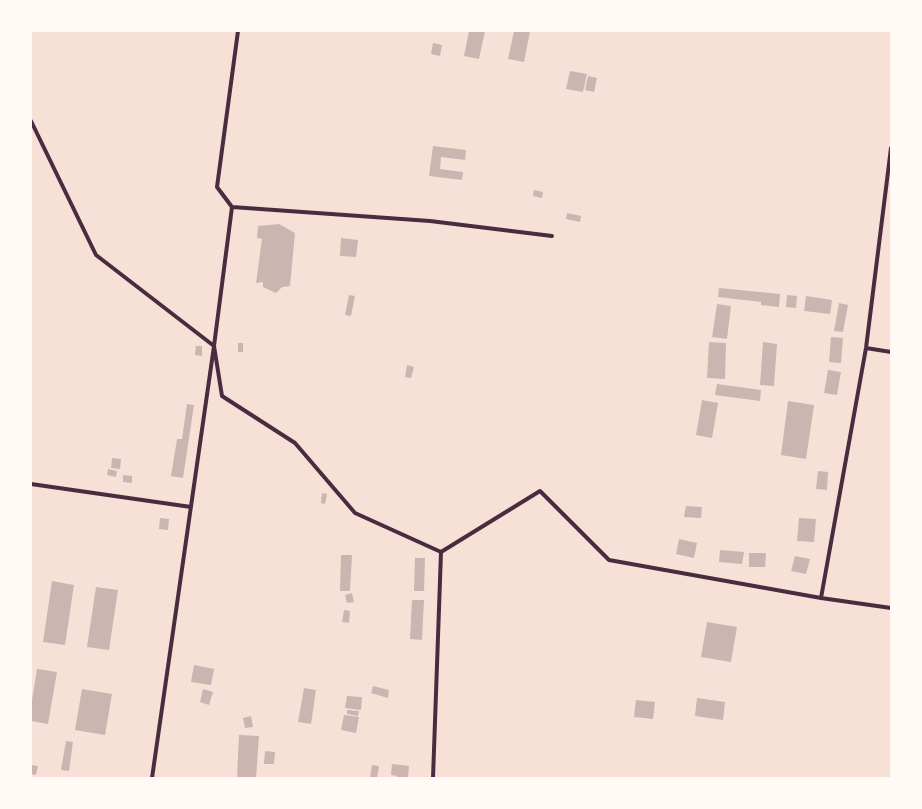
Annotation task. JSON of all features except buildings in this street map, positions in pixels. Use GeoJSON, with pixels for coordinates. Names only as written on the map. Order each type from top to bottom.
{"type":"FeatureCollection","features":[{"type":"Feature","properties":{"kind":"street"},"geometry":{"type":"LineString","coordinates":[[152,778],[232,207],[217,187],[238,31]]}},
{"type":"Feature","properties":{"kind":"street"},"geometry":{"type":"LineString","coordinates":[[31,121],[96,255],[214,346],[222,396],[294,443],[355,513],[441,552]]}},
{"type":"Feature","properties":{"kind":"street"},"geometry":{"type":"LineString","coordinates":[[821,598],[866,348],[891,148]]}},
{"type":"Feature","properties":{"kind":"street"},"geometry":{"type":"LineString","coordinates":[[232,207],[430,221],[552,236]]}},
{"type":"Feature","properties":{"kind":"street"},"geometry":{"type":"LineString","coordinates":[[866,348],[891,352]]}},
{"type":"Feature","properties":{"kind":"street"},"geometry":{"type":"LineString","coordinates":[[31,484],[191,507]]}},
{"type":"Feature","properties":{"kind":"street"},"geometry":{"type":"LineString","coordinates":[[441,552],[540,491],[609,560],[821,598],[891,608]]}},
{"type":"Feature","properties":{"kind":"street"},"geometry":{"type":"LineString","coordinates":[[432,778],[441,552]]}}]}
